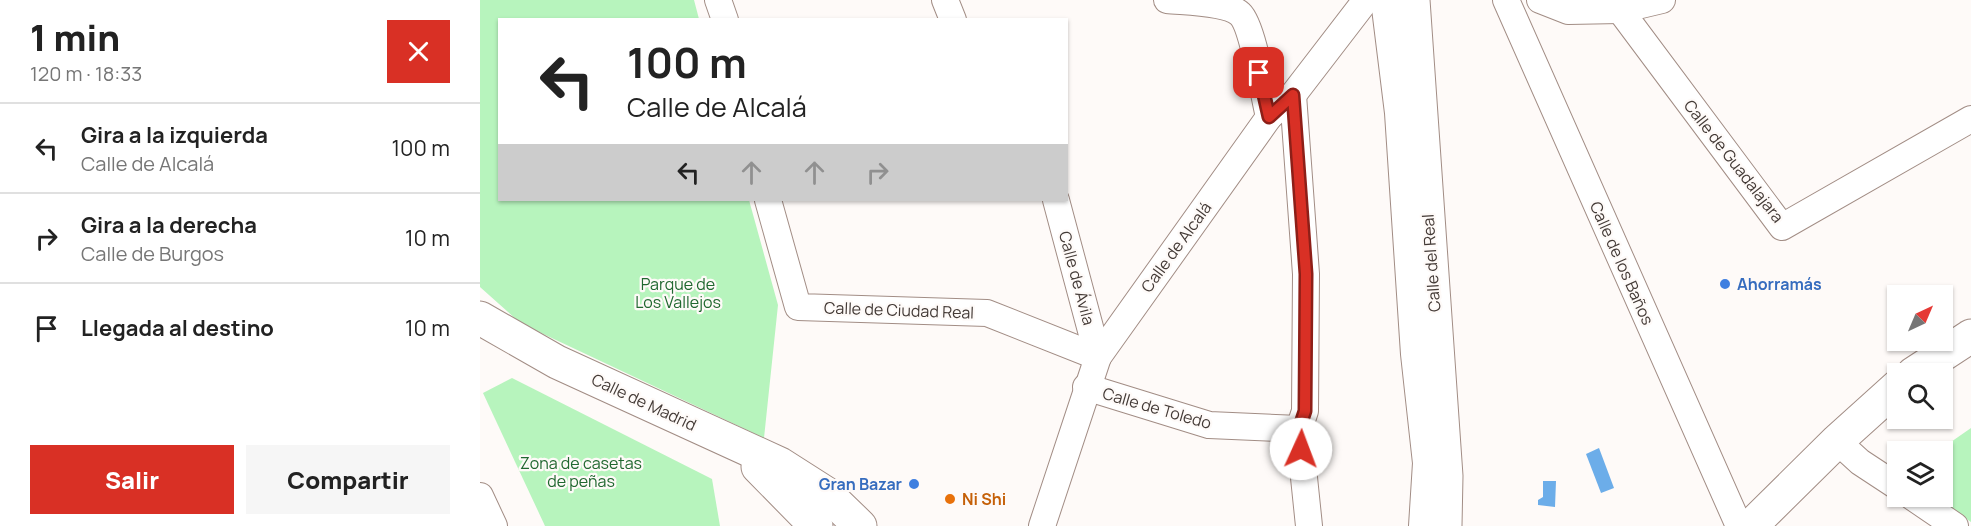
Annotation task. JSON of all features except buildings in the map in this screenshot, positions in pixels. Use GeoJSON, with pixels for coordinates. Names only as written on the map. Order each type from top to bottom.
{"type":"FeatureCollection","features":[{"type":"Feature","properties":{"kind":"street"},"geometry":{"type":"LineString","coordinates":[[718,0],[724,18]]}},
{"type":"Feature","properties":{"kind":"street"},"geometry":{"type":"LineString","coordinates":[[945,0],[952,18]]}},
{"type":"Feature","properties":{"kind":"street"},"geometry":{"type":"LineString","coordinates":[[1167,0],[1223,6],[1240,13],[1249,28],[1269,117]]}},
{"type":"Feature","properties":{"kind":"street","name":"Calle de Alcalá"},"geometry":{"type":"LineString","coordinates":[[1042,526],[1086,387],[1098,357],[1269,117],[1293,95],[1366,0]]}},
{"type":"Feature","properties":{"kind":"street"},"geometry":{"type":"LineString","coordinates":[[1384,0],[1398,113],[1414,354],[1426,463],[1422,526]]}},
{"type":"Feature","properties":{"kind":"street","name":"Calle del Real"},"geometry":{"type":"LineString","coordinates":[[1413,0],[1446,476],[1445,526]]}},
{"type":"Feature","properties":{"kind":"street","name":"Calle de los Baños"},"geometry":{"type":"LineString","coordinates":[[1506,0],[1739,526]]}},
{"type":"Feature","properties":{"kind":"street"},"geometry":{"type":"LineString","coordinates":[[1540,0],[1568,11],[1620,10],[1662,0]]}},
{"type":"Feature","properties":{"kind":"street","name":"Calle de Guadalajara"},"geometry":{"type":"LineString","coordinates":[[1620,10],[1782,227],[1971,119]]}},
{"type":"Feature","properties":{"kind":"street"},"geometry":{"type":"LineString","coordinates":[[1293,95],[1306,274],[1305,411],[1299,429],[1309,526]]}},
{"type":"Feature","properties":{"kind":"street","name":"Calle de Ciudad Real"},"geometry":{"type":"LineString","coordinates":[[768,201],[798,307],[987,313],[1098,357]]}},
{"type":"Feature","properties":{"kind":"street","name":"Calle de Ávila"},"geometry":{"type":"LineString","coordinates":[[1056,201],[1098,357]]}},
{"type":"Feature","properties":{"kind":"street","name":"Calle de Madrid"},"geometry":{"type":"LineString","coordinates":[[480,318],[558,362],[789,470],[827,494],[860,526]]}},
{"type":"Feature","properties":{"kind":"street","name":"Calle de Madrid"},"geometry":{"type":"LineString","coordinates":[[480,334],[558,362]]}},
{"type":"Feature","properties":{"kind":"street"},"geometry":{"type":"LineString","coordinates":[[1930,363],[1971,336]]}},
{"type":"Feature","properties":{"kind":"street","name":"Calle de Toledo"},"geometry":{"type":"LineString","coordinates":[[1086,387],[1209,425],[1299,429]]}},
{"type":"Feature","properties":{"kind":"street"},"geometry":{"type":"LineString","coordinates":[[1751,526],[1837,441],[1887,396]]}},
{"type":"Feature","properties":{"kind":"street"},"geometry":{"type":"LineString","coordinates":[[1837,441],[1860,462],[1887,480]]}},
{"type":"Feature","properties":{"kind":"street","name":"Calle de Madrid"},"geometry":{"type":"LineString","coordinates":[[730,443],[771,478],[816,526]]}},
{"type":"Feature","properties":{"kind":"street"},"geometry":{"type":"LineString","coordinates":[[480,496],[494,526]]}},
{"type":"Feature","properties":{"kind":"street"},"geometry":{"type":"LineString","coordinates":[[1927,507],[1955,526]]}},
{"type":"Feature","properties":{"kind":"green space","name":"Parque de Los Vallejos"},"geometry":{"type":"Polygon","coordinates":[[[480,0],[694,0],[699,18],[498,18],[498,201],[749,201],[778,305],[764,438],[518,321],[480,287],[480,0]]]}},
{"type":"Feature","properties":{"kind":"green space","name":"Zona de casetas de peñas"},"geometry":{"type":"Polygon","coordinates":[[[512,378],[712,479],[720,526],[545,526],[483,393],[512,378]]]}},
{"type":"Feature","properties":{"kind":"green space"},"geometry":{"type":"Polygon","coordinates":[[[1971,428],[1971,522],[1949,507],[1953,507],[1952,441],[1971,428]]]}},
{"type":"Feature","properties":{"kind":"water"},"geometry":{"type":"Polygon","coordinates":[[[1599,448],[1614,488],[1601,493],[1586,454],[1599,448]]]}},
{"type":"Feature","properties":{"kind":"water"},"geometry":{"type":"Polygon","coordinates":[[[1543,481],[1556,481],[1555,507],[1538,505],[1538,500],[1543,497],[1543,481]]]}},
{"type":"Feature","properties":{"kind":"place","name":"Ahorramás"},"geometry":{"type":"Point","coordinates":[1725,284]}},
{"type":"Feature","properties":{"kind":"place","name":"Gran Bazar"},"geometry":{"type":"Point","coordinates":[914,484]}},
{"type":"Feature","properties":{"kind":"place","name":"Ni Shi"},"geometry":{"type":"Point","coordinates":[950,499]}},
{"type":"Feature","properties":{"kind":"route"},"geometry":{"type":"LineString","coordinates":[[1259,73],[1269,117],[1293,95],[1306,274],[1305,411],[1299,429],[1301,449]]}}]}
